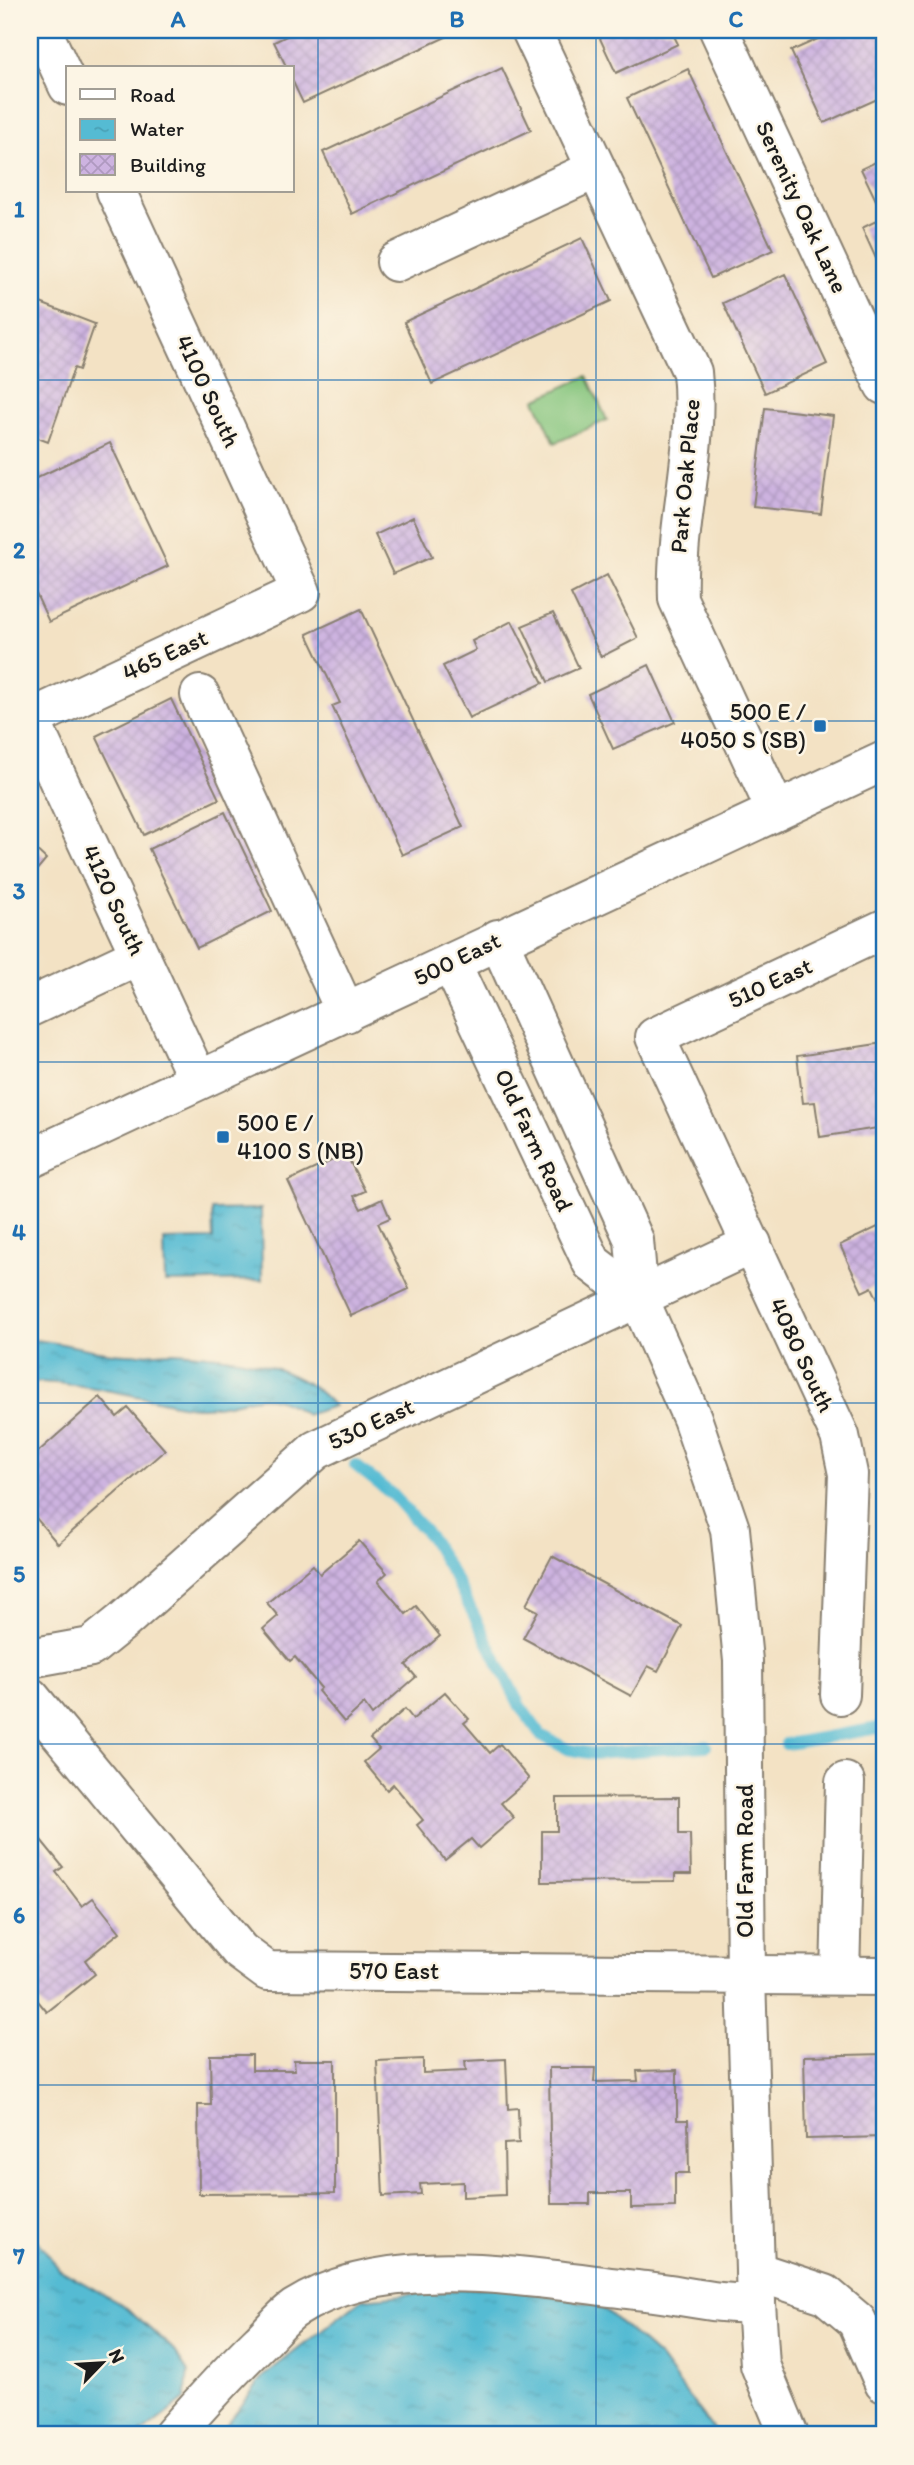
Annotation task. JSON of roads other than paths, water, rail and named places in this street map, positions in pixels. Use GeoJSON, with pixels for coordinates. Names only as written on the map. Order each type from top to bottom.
{"type":"FeatureCollection","features":[{"type":"Feature","properties":{"kind":"street"},"geometry":{"type":"LineString","coordinates":[[42,30],[66,82]]}},
{"type":"Feature","properties":{"kind":"street","name":"Park Oak Place"},"geometry":{"type":"LineString","coordinates":[[531,30],[692,372],[695,409],[677,569],[678,599],[776,811]]}},
{"type":"Feature","properties":{"kind":"street","name":"Serenity Oak Lane"},"geometry":{"type":"LineString","coordinates":[[719,30],[884,385]]}},
{"type":"Feature","properties":{"kind":"street"},"geometry":{"type":"LineString","coordinates":[[396,262],[596,169]]}},
{"type":"Feature","properties":{"kind":"street","name":"4100 South"},"geometry":{"type":"LineString","coordinates":[[116,192],[301,592]]}},
{"type":"Feature","properties":{"kind":"street","name":"465 East"},"geometry":{"type":"LineString","coordinates":[[30,719],[301,592]]}},
{"type":"Feature","properties":{"kind":"street"},"geometry":{"type":"LineString","coordinates":[[200,695],[346,1013]]}},
{"type":"Feature","properties":{"kind":"street","name":"4120 South"},"geometry":{"type":"LineString","coordinates":[[30,719],[198,1080]]}},
{"type":"Feature","properties":{"kind":"street","name":"500 East"},"geometry":{"type":"LineString","coordinates":[[30,1159],[884,761]]}},
{"type":"Feature","properties":{"kind":"street","name":"510 East"},"geometry":{"type":"LineString","coordinates":[[655,1037],[884,929]]}},
{"type":"Feature","properties":{"kind":"street","name":"Old Farm Road"},"geometry":{"type":"LineString","coordinates":[[498,939],[634,1240],[639,1299],[692,1418],[730,1529],[743,1661],[746,1976],[760,2364],[789,2435]]}},
{"type":"Feature","properties":{"kind":"street"},"geometry":{"type":"LineString","coordinates":[[30,1007],[139,956]]}},
{"type":"Feature","properties":{"kind":"street","name":"Old Farm Road"},"geometry":{"type":"LineString","coordinates":[[451,963],[592,1263],[639,1299]]}},
{"type":"Feature","properties":{"kind":"street","name":"4080 South"},"geometry":{"type":"LineString","coordinates":[[655,1037],[840,1436],[848,1474],[840,1695]]}},
{"type":"Feature","properties":{"kind":"street","name":"530 East"},"geometry":{"type":"LineString","coordinates":[[30,1658],[91,1647],[316,1450],[752,1244]]}},
{"type":"Feature","properties":{"kind":"street","name":"570 East"},"geometry":{"type":"LineString","coordinates":[[30,1698],[232,1941],[267,1971],[884,1976]]}},
{"type":"Feature","properties":{"kind":"street"},"geometry":{"type":"LineString","coordinates":[[840,1975],[845,1782]]}},
{"type":"Feature","properties":{"kind":"street"},"geometry":{"type":"LineString","coordinates":[[173,2435],[217,2384],[292,2311],[322,2294],[376,2278],[428,2271],[658,2292],[723,2305],[756,2287],[825,2294],[858,2321],[884,2383]]}},
{"type":"Feature","properties":{"kind":"water"},"geometry":{"type":"Polygon","coordinates":[[[261,1209],[262,1280],[165,1282],[164,1240],[213,1239],[212,1210],[261,1209]]]}},
{"type":"Feature","properties":{"kind":"water"},"geometry":{"type":"Polygon","coordinates":[[[30,1340],[114,1353],[175,1352],[239,1359],[261,1364],[301,1380],[319,1391],[334,1406],[306,1415],[277,1399],[265,1398],[194,1407],[91,1387],[30,1382],[30,1340]]]}},
{"type":"Feature","properties":{"kind":"water"},"geometry":{"type":"Polygon","coordinates":[[[30,2230],[59,2269],[122,2305],[172,2348],[188,2372],[185,2399],[139,2435],[30,2435],[30,2230]]]}},
{"type":"Feature","properties":{"kind":"water"},"geometry":{"type":"Polygon","coordinates":[[[495,2286],[600,2305],[660,2358],[717,2435],[219,2435],[265,2375],[362,2299],[495,2286]]]}},
{"type":"Feature","properties":{"kind":"waterway"},"geometry":{"type":"LineString","coordinates":[[355,1465],[394,1496],[430,1537],[456,1580],[520,1706],[541,1735],[567,1749],[594,1754],[706,1746]]}},
{"type":"Feature","properties":{"kind":"waterway"},"geometry":{"type":"LineString","coordinates":[[786,1744],[884,1727]]}},
{"type":"Feature","properties":{"kind":"place","name":"500 E / 4050 S (SB)"},"geometry":{"type":"Point","coordinates":[820,726]}},
{"type":"Feature","properties":{"kind":"place","name":"500 E / 4100 S (NB)"},"geometry":{"type":"Point","coordinates":[223,1137]}}]}
